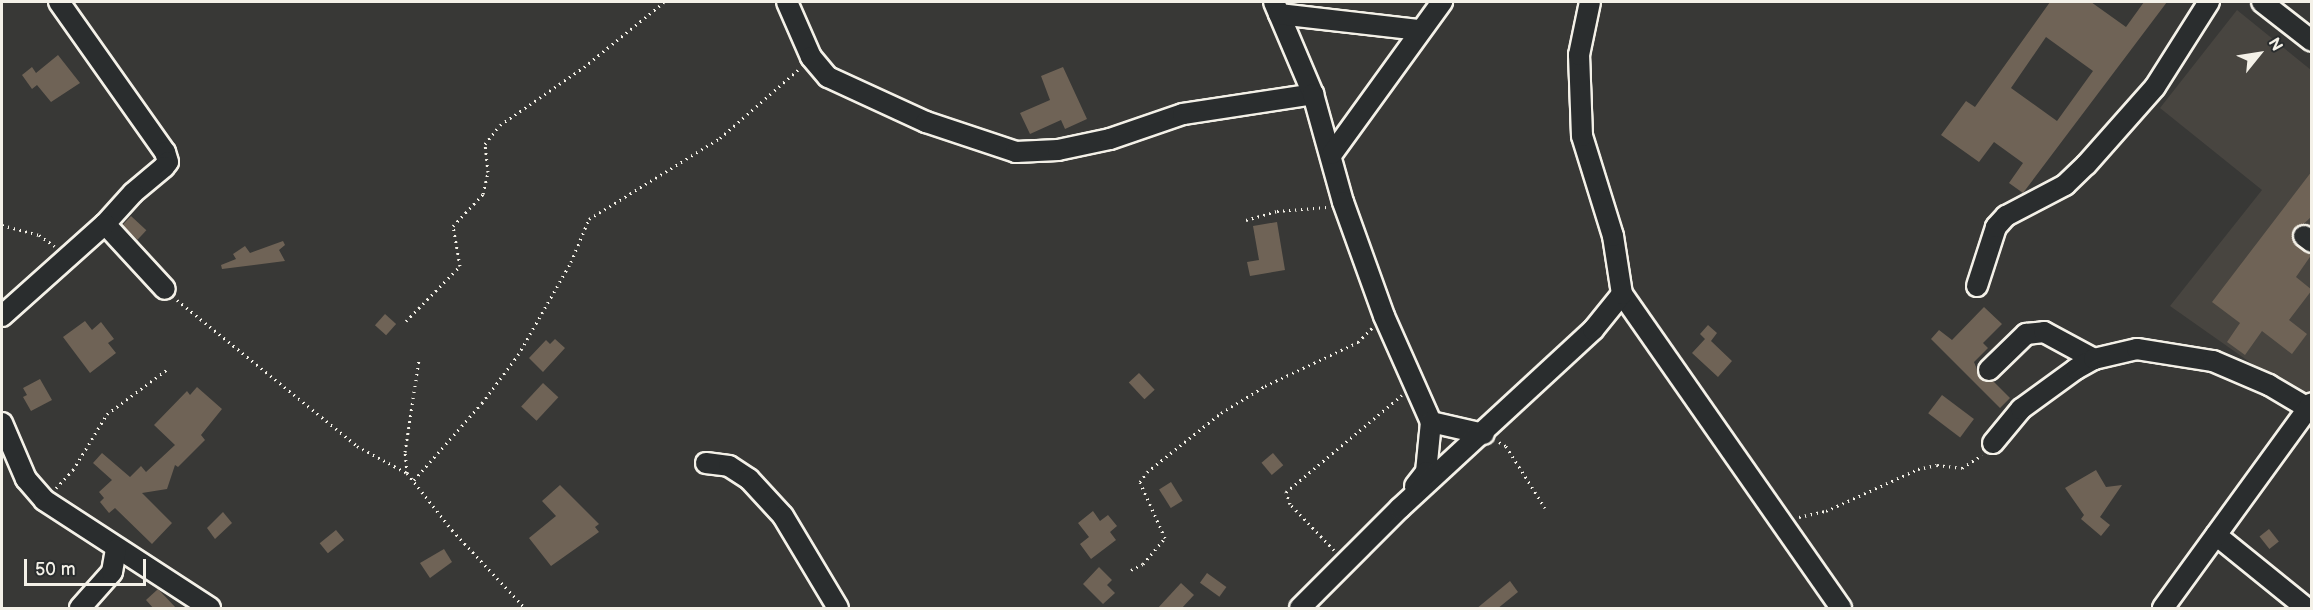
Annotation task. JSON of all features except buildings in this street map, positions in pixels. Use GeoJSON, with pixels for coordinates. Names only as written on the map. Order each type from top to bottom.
{"type":"FeatureCollection","features":[{"type":"Feature","properties":{"kind":"street"},"geometry":{"type":"LineString","coordinates":[[2,316],[27,297],[68,254],[105,224],[133,193],[164,167],[168,158],[59,2]]}},
{"type":"Feature","properties":{"kind":"street"},"geometry":{"type":"LineString","coordinates":[[787,2],[811,57],[828,77],[857,93],[937,126],[1016,152],[1058,150],[1110,139],[1183,114],[1313,94]]}},
{"type":"Feature","properties":{"kind":"street"},"geometry":{"type":"LineString","coordinates":[[1332,154],[1442,2]]}},
{"type":"Feature","properties":{"kind":"street"},"geometry":{"type":"LineString","coordinates":[[1590,2],[1579,55],[1582,136],[1612,236],[1622,294],[1842,609]]}},
{"type":"Feature","properties":{"kind":"street"},"geometry":{"type":"LineString","coordinates":[[1977,286],[1996,227],[2006,216],[2065,184],[2086,165],[2154,87],[2209,2]]}},
{"type":"Feature","properties":{"kind":"street"},"geometry":{"type":"LineString","coordinates":[[2262,2],[2312,41]]}},
{"type":"Feature","properties":{"kind":"street"},"geometry":{"type":"LineString","coordinates":[[1277,8],[1420,30]]}},
{"type":"Feature","properties":{"kind":"street"},"geometry":{"type":"LineString","coordinates":[[1277,8],[1313,94],[1332,154],[1343,202],[1384,316],[1431,422],[1426,472],[1400,508]]}},
{"type":"Feature","properties":{"kind":"street"},"geometry":{"type":"LineString","coordinates":[[105,224],[165,289]]}},
{"type":"Feature","properties":{"kind":"street"},"geometry":{"type":"LineString","coordinates":[[1300,609],[1400,508],[1484,434],[1593,330],[1622,294]]}},
{"type":"Feature","properties":{"kind":"street"},"geometry":{"type":"LineString","coordinates":[[1989,370],[2026,334],[2044,332],[2094,359]]}},
{"type":"Feature","properties":{"kind":"street"},"geometry":{"type":"LineString","coordinates":[[1993,442],[2021,409],[2094,359],[2137,349],[2185,354],[2237,369],[2310,406],[2163,609]]}},
{"type":"Feature","properties":{"kind":"street"},"geometry":{"type":"LineString","coordinates":[[1431,422],[1484,434]]}},
{"type":"Feature","properties":{"kind":"street"},"geometry":{"type":"LineString","coordinates":[[2,423],[26,478],[44,500],[210,609]]}},
{"type":"Feature","properties":{"kind":"street"},"geometry":{"type":"LineString","coordinates":[[706,463],[729,466],[749,479],[783,516],[838,609]]}},
{"type":"Feature","properties":{"kind":"street"},"geometry":{"type":"LineString","coordinates":[[2216,535],[2306,609]]}},
{"type":"Feature","properties":{"kind":"street"},"geometry":{"type":"LineString","coordinates":[[80,609],[112,572],[116,549]]}},
{"type":"Feature","properties":{"kind":"path"},"geometry":{"type":"LineString","coordinates":[[406,321],[460,266],[453,226],[483,194],[488,171],[485,144],[490,137],[518,111],[584,67],[664,2]]}},
{"type":"Feature","properties":{"kind":"path"},"geometry":{"type":"LineString","coordinates":[[414,480],[482,403],[518,355],[571,262],[589,219],[720,138],[811,57]]}},
{"type":"Feature","properties":{"kind":"path"},"geometry":{"type":"LineString","coordinates":[[1246,220],[1277,211],[1317,211],[1343,202]]}},
{"type":"Feature","properties":{"kind":"path"},"geometry":{"type":"LineString","coordinates":[[2,225],[39,235],[68,254]]}},
{"type":"Feature","properties":{"kind":"path"},"geometry":{"type":"LineString","coordinates":[[165,289],[357,446],[407,473],[452,530],[525,609]]}},
{"type":"Feature","properties":{"kind":"path"},"geometry":{"type":"LineString","coordinates":[[1131,570],[1143,564],[1165,538],[1140,482],[1147,472],[1221,413],[1265,386],[1358,342],[1384,316]]}},
{"type":"Feature","properties":{"kind":"path"},"geometry":{"type":"LineString","coordinates":[[407,473],[405,452],[419,359]]}},
{"type":"Feature","properties":{"kind":"path"},"geometry":{"type":"LineString","coordinates":[[44,500],[73,470],[107,414],[169,368]]}},
{"type":"Feature","properties":{"kind":"path"},"geometry":{"type":"LineString","coordinates":[[1345,562],[1290,504],[1286,492],[1414,385]]}},
{"type":"Feature","properties":{"kind":"path"},"geometry":{"type":"LineString","coordinates":[[1484,434],[1506,446],[1545,508]]}},
{"type":"Feature","properties":{"kind":"path"},"geometry":{"type":"LineString","coordinates":[[1774,513],[1813,516],[1918,469],[1937,465],[1962,468],[1993,442]]}},
{"type":"Feature","properties":{"kind":"shaded area"},"geometry":{"type":"Polygon","coordinates":[[[2237,10],[2311,70],[2312,398],[2308,403],[2170,306],[2262,190],[2160,108],[2237,10]]]}}]}
